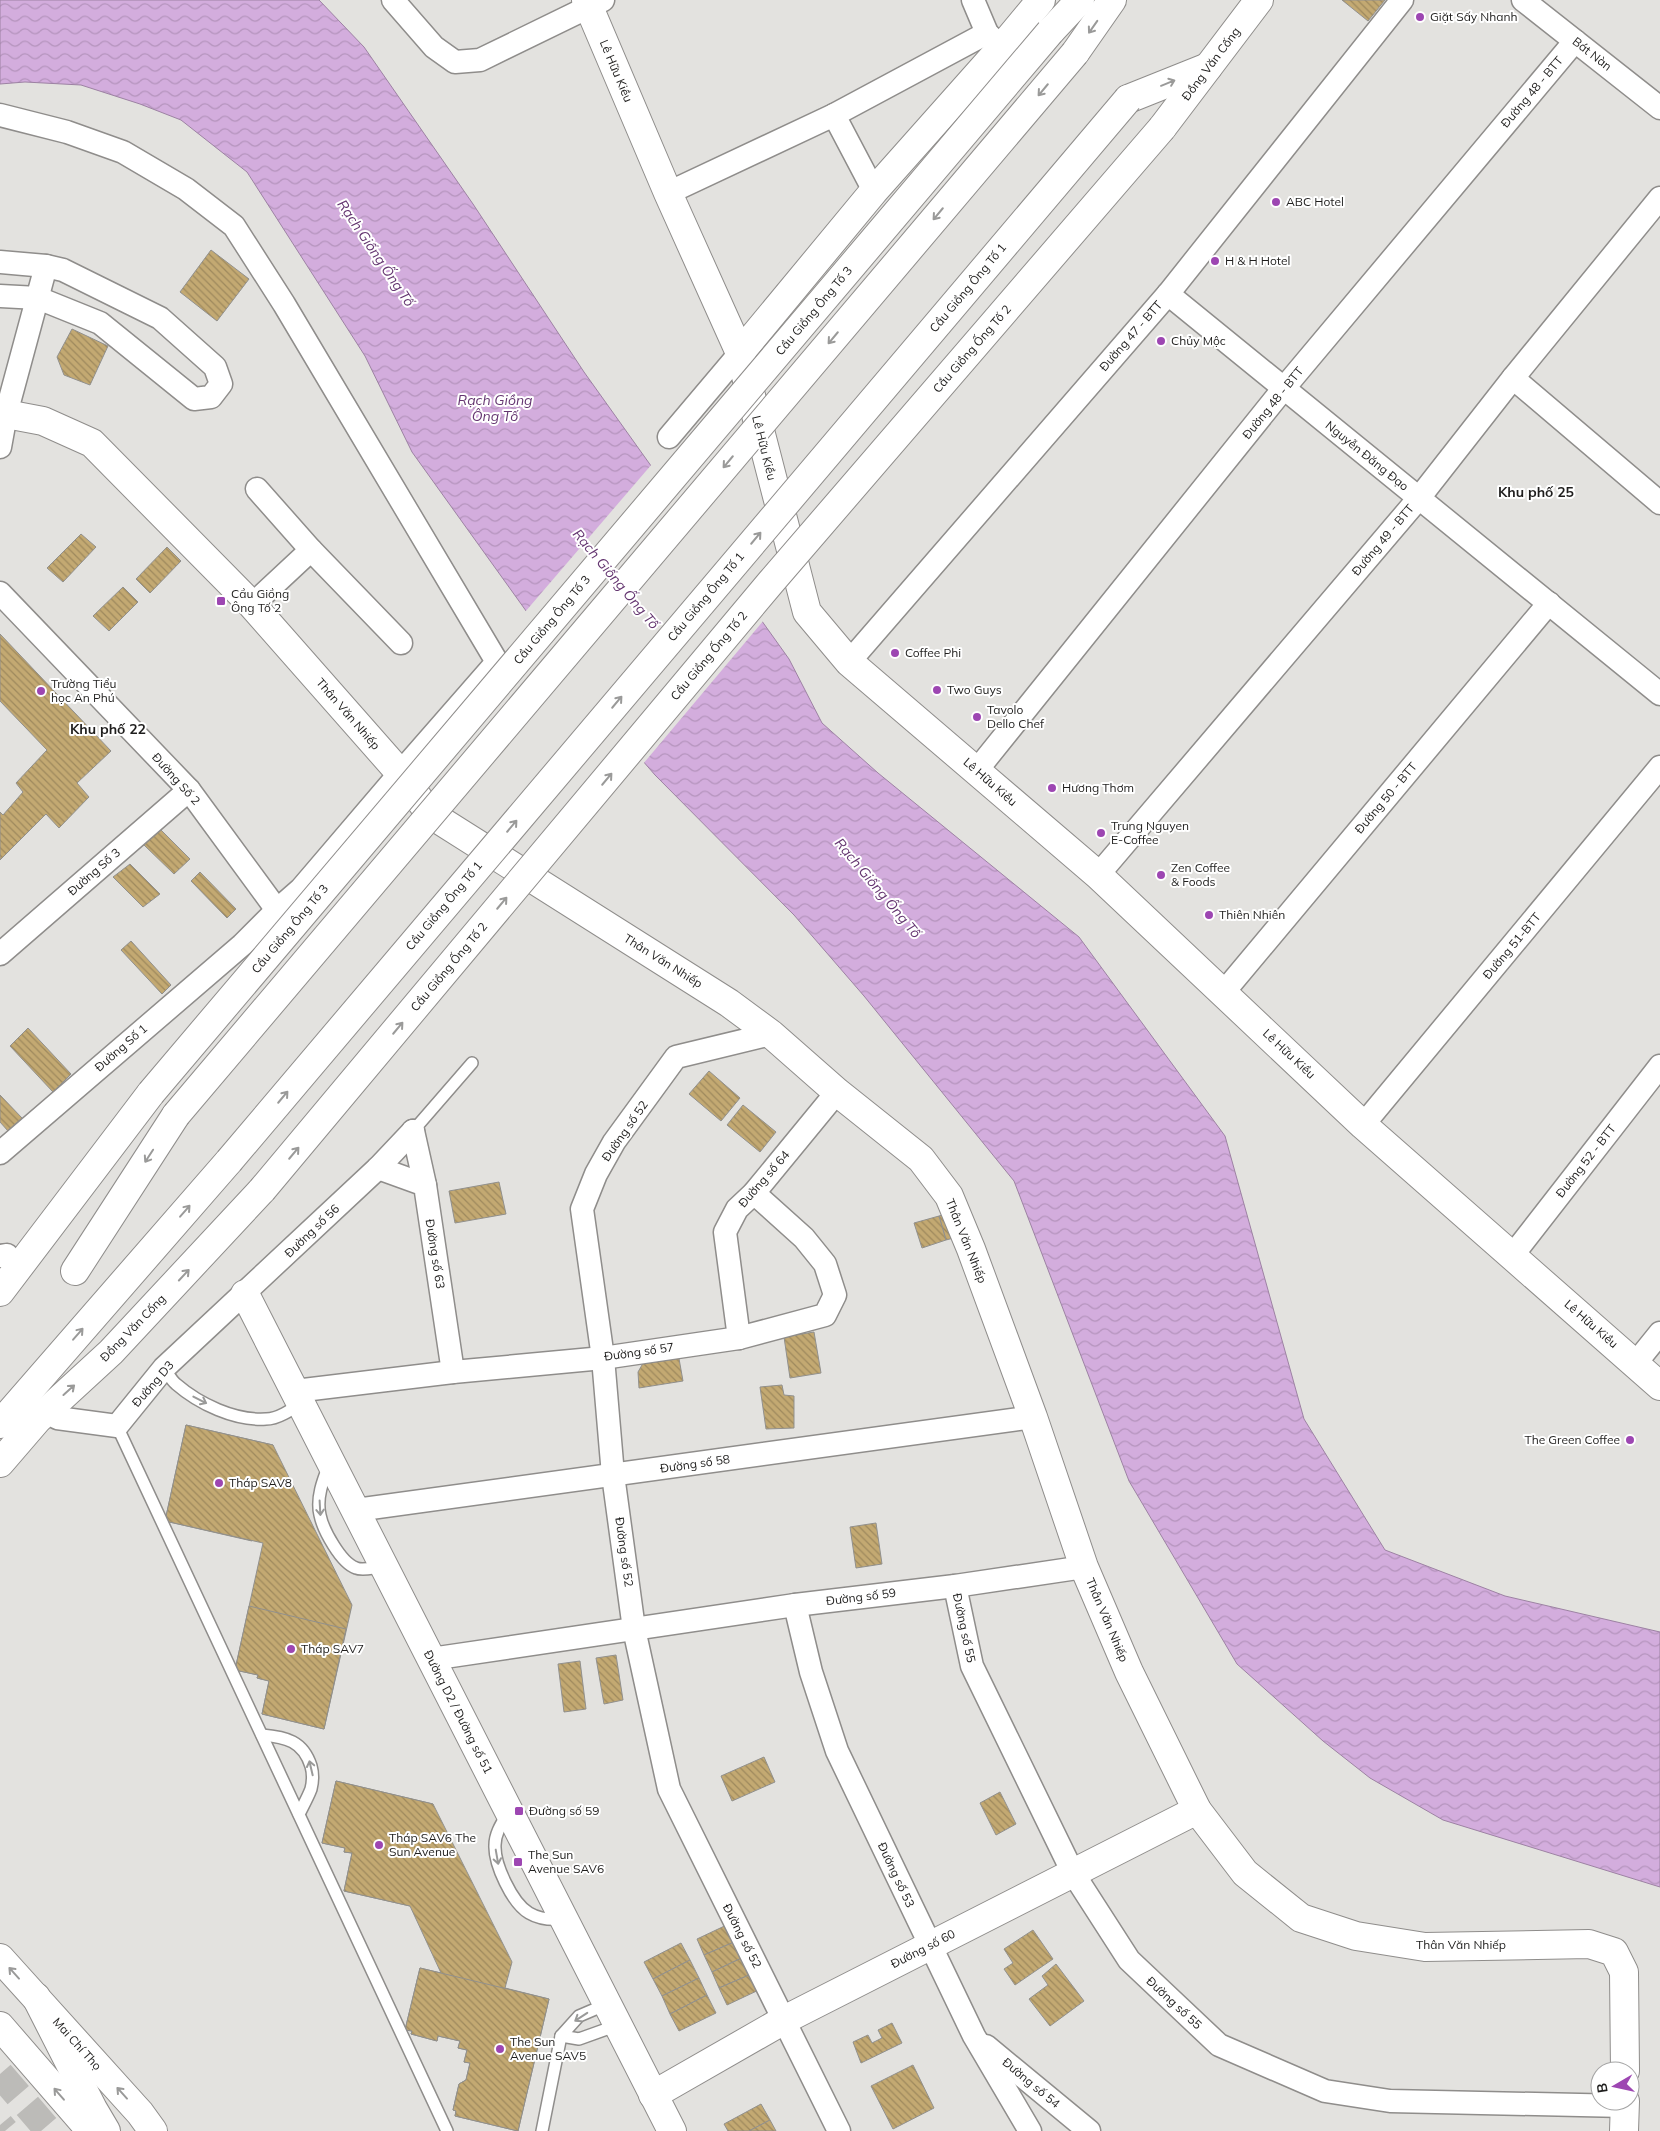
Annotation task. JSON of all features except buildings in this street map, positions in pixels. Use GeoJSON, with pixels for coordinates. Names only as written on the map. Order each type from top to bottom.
{"type":"FeatureCollection","features":[{"type":"Feature","properties":{"kind":"main road"},"geometry":{"type":"LineString","coordinates":[[1043,18],[1058,0]]}},
{"type":"Feature","properties":{"kind":"main road"},"geometry":{"type":"LineString","coordinates":[[740,353],[874,191],[994,40],[1080,0]]}},
{"type":"Feature","properties":{"kind":"main road"},"geometry":{"type":"LineString","coordinates":[[76,1268],[176,1115],[1075,53],[1112,0]]}},
{"type":"Feature","properties":{"kind":"main road","name":"Đồng Văn Cống"},"geometry":{"type":"LineString","coordinates":[[1162,128],[1259,0]]}},
{"type":"Feature","properties":{"kind":"main road","name":"Lê Hữu Kiều"},"geometry":{"type":"LineString","coordinates":[[593,2],[668,193],[740,353],[807,612],[849,662],[1098,875],[1363,1125],[1660,1386]]}},
{"type":"Feature","properties":{"kind":"main road","name":"Cầu Giồng Ông Tố 3"},"geometry":{"type":"LineString","coordinates":[[145,1088],[1043,18]]}},
{"type":"Feature","properties":{"kind":"main road","name":"Cầu Giồng Ông Tố 1"},"geometry":{"type":"LineString","coordinates":[[0,1424],[228,1161],[1128,99],[1208,67]]}},
{"type":"Feature","properties":{"kind":"main road","name":"Cầu Giồng Ống Tố 2"},"geometry":{"type":"LineString","coordinates":[[262,1190],[771,582],[1162,128]]}},
{"type":"Feature","properties":{"kind":"main road","name":"Thân Văn Nhiếp"},"geometry":{"type":"LineString","coordinates":[[3,415],[43,421],[92,443],[252,605],[400,773],[430,814],[729,1004],[771,1034],[837,1092],[921,1159],[949,1196],[971,1249],[1033,1417],[1084,1567],[1129,1672],[1197,1810],[1245,1872],[1301,1918],[1356,1936],[1425,1947],[1589,1944],[1614,1952],[1624,1972],[1625,2061]]}},
{"type":"Feature","properties":{"kind":"main road"},"geometry":{"type":"LineString","coordinates":[[2,1257],[21,1243],[145,1088]]}},
{"type":"Feature","properties":{"kind":"main road"},"geometry":{"type":"LineString","coordinates":[[0,1292],[145,1088]]}},
{"type":"Feature","properties":{"kind":"main road","name":"Đồng Văn Cống"},"geometry":{"type":"LineString","coordinates":[[0,1463],[49,1408],[112,1352],[262,1190]]}},
{"type":"Feature","properties":{"kind":"main road","name":"Đường D2 / Đường số 51"},"geometry":{"type":"LineString","coordinates":[[245,1294],[672,2131]]}},
{"type":"Feature","properties":{"kind":"main road","name":"Đường số 60"},"geometry":{"type":"LineString","coordinates":[[654,2095],[784,2020],[1197,1810]]}},
{"type":"Feature","properties":{"kind":"main road","name":"Mai Chí Thọ"},"geometry":{"type":"LineString","coordinates":[[0,1958],[140,2114],[153,2131]]}},
{"type":"Feature","properties":{"kind":"main road"},"geometry":{"type":"LineString","coordinates":[[36,1998],[106,2131]]}},
{"type":"Feature","properties":{"kind":"main road"},"geometry":{"type":"LineString","coordinates":[[0,2026],[91,2131]]}},
{"type":"Feature","properties":{"kind":"street"},"geometry":{"type":"LineString","coordinates":[[393,0],[434,48],[455,62],[480,60],[593,2]]}},
{"type":"Feature","properties":{"kind":"street"},"geometry":{"type":"LineString","coordinates":[[668,193],[994,40],[973,0]]}},
{"type":"Feature","properties":{"kind":"street","name":"Đường 47 - BTT"},"geometry":{"type":"LineString","coordinates":[[849,662],[1168,294],[1402,0]]}},
{"type":"Feature","properties":{"kind":"street","name":"Bát Nàn"},"geometry":{"type":"LineString","coordinates":[[1523,0],[1660,108]]}},
{"type":"Feature","properties":{"kind":"street","name":"Đường 48 - BTT"},"geometry":{"type":"LineString","coordinates":[[977,770],[1284,388],[1575,41]]}},
{"type":"Feature","properties":{"kind":"street","name":"Đường Số 1"},"geometry":{"type":"LineString","coordinates":[[0,115],[67,132],[123,152],[186,189],[234,226],[284,304],[498,662],[301,889],[242,945],[0,1152]]}},
{"type":"Feature","properties":{"kind":"street"},"geometry":{"type":"LineString","coordinates":[[834,115],[874,191]]}},
{"type":"Feature","properties":{"kind":"street","name":"Đường 49 - BTT"},"geometry":{"type":"LineString","coordinates":[[1098,875],[1420,498],[1513,378],[1660,198]]}},
{"type":"Feature","properties":{"kind":"street"},"geometry":{"type":"LineString","coordinates":[[0,262],[46,266],[63,270],[160,318],[215,367],[221,384],[211,397],[194,399],[100,323],[38,298],[0,296]]}},
{"type":"Feature","properties":{"kind":"street"},"geometry":{"type":"LineString","coordinates":[[0,448],[3,415],[46,266]]}},
{"type":"Feature","properties":{"kind":"street","name":"Nguyễn Đăng Đạo"},"geometry":{"type":"LineString","coordinates":[[1168,294],[1660,694]]}},
{"type":"Feature","properties":{"kind":"street"},"geometry":{"type":"LineString","coordinates":[[669,437],[740,353]]}},
{"type":"Feature","properties":{"kind":"street"},"geometry":{"type":"LineString","coordinates":[[1513,378],[1657,495]]}},
{"type":"Feature","properties":{"kind":"street"},"geometry":{"type":"LineString","coordinates":[[257,489],[311,550],[401,643]]}},
{"type":"Feature","properties":{"kind":"street"},"geometry":{"type":"LineString","coordinates":[[252,605],[311,550]]}},
{"type":"Feature","properties":{"kind":"street","name":"Đường Số 2"},"geometry":{"type":"LineString","coordinates":[[0,593],[189,790],[277,910]]}},
{"type":"Feature","properties":{"kind":"street","name":"Đường 50 - BTT"},"geometry":{"type":"LineString","coordinates":[[1223,992],[1549,603]]}},
{"type":"Feature","properties":{"kind":"street","name":"Đường 51-BTT"},"geometry":{"type":"LineString","coordinates":[[1363,1125],[1660,767]]}},
{"type":"Feature","properties":{"kind":"street","name":"Đường Số 3"},"geometry":{"type":"LineString","coordinates":[[0,954],[189,790]]}},
{"type":"Feature","properties":{"kind":"street","name":"Đường số 52"},"geometry":{"type":"LineString","coordinates":[[771,1034],[676,1057],[614,1142],[596,1174],[582,1209],[603,1358],[613,1475],[634,1629],[669,1790],[839,2131]]}},
{"type":"Feature","properties":{"kind":"street","name":"Đường 52 - BTT"},"geometry":{"type":"LineString","coordinates":[[1512,1256],[1660,1066]]}},
{"type":"Feature","properties":{"kind":"street","name":"Đường số 64"},"geometry":{"type":"LineString","coordinates":[[738,1338],[725,1232],[737,1209],[754,1193],[837,1092]]}},
{"type":"Feature","properties":{"kind":"street"},"geometry":{"type":"LineString","coordinates":[[413,1131],[424,1184]]}},
{"type":"Feature","properties":{"kind":"street","name":"Đường số 56"},"geometry":{"type":"LineString","coordinates":[[245,1294],[378,1168],[413,1131]]}},
{"type":"Feature","properties":{"kind":"street"},"geometry":{"type":"LineString","coordinates":[[378,1168],[424,1184]]}},
{"type":"Feature","properties":{"kind":"street","name":"Đường số 63"},"geometry":{"type":"LineString","coordinates":[[424,1184],[453,1372]]}},
{"type":"Feature","properties":{"kind":"street","name":"Đường số 57"},"geometry":{"type":"LineString","coordinates":[[298,1397],[453,1372],[603,1358],[738,1338],[825,1315],[835,1295],[825,1264],[804,1238],[754,1193]]}},
{"type":"Feature","properties":{"kind":"street","name":"Đường D3"},"geometry":{"type":"LineString","coordinates":[[117,1426],[164,1368],[245,1294]]}},
{"type":"Feature","properties":{"kind":"street"},"geometry":{"type":"LineString","coordinates":[[1636,1364],[1660,1334]]}},
{"type":"Feature","properties":{"kind":"street"},"geometry":{"type":"LineString","coordinates":[[49,1408],[57,1418],[117,1426]]}},
{"type":"Feature","properties":{"kind":"street","name":"Đường số 58"},"geometry":{"type":"LineString","coordinates":[[356,1510],[1033,1417]]}},
{"type":"Feature","properties":{"kind":"street","name":"Đường số 59"},"geometry":{"type":"LineString","coordinates":[[431,1659],[794,1605],[955,1586],[1084,1567]]}},
{"type":"Feature","properties":{"kind":"street","name":"Đường số 55"},"geometry":{"type":"LineString","coordinates":[[955,1586],[972,1666],[1073,1873],[1129,1960],[1219,2045],[1325,2090],[1390,2101],[1625,2113]]}},
{"type":"Feature","properties":{"kind":"street","name":"Đường số 53"},"geometry":{"type":"LineString","coordinates":[[794,1605],[811,1672],[837,1751],[929,1946],[974,2036],[1030,2131]]}},
{"type":"Feature","properties":{"kind":"street","name":"Đường số 54"},"geometry":{"type":"LineString","coordinates":[[974,2036],[1089,2131]]}},
{"type":"Feature","properties":{"kind":"lane"},"geometry":{"type":"LineString","coordinates":[[413,1131],[472,1064]]}},
{"type":"Feature","properties":{"kind":"lane"},"geometry":{"type":"LineString","coordinates":[[164,1368],[175,1383],[193,1396],[240,1418],[267,1419],[286,1413],[298,1397]]}},
{"type":"Feature","properties":{"kind":"lane"},"geometry":{"type":"LineString","coordinates":[[117,1426],[447,2131]]}},
{"type":"Feature","properties":{"kind":"lane"},"geometry":{"type":"LineString","coordinates":[[330,1462],[322,1484],[320,1515],[332,1542],[343,1560],[356,1569],[384,1567]]}},
{"type":"Feature","properties":{"kind":"lane"},"geometry":{"type":"LineString","coordinates":[[262,1735],[280,1737],[296,1743],[307,1752],[313,1774],[311,1788],[299,1814]]}},
{"type":"Feature","properties":{"kind":"lane"},"geometry":{"type":"LineString","coordinates":[[561,2036],[579,2039],[612,2015]]}},
{"type":"Feature","properties":{"kind":"lane"},"geometry":{"type":"LineString","coordinates":[[542,2131],[561,2036],[579,2016],[612,2015]]}},
{"type":"Feature","properties":{"kind":"water"},"geometry":{"type":"Polygon","coordinates":[[[0,0],[319,0],[364,47],[473,204],[584,372],[789,659],[822,723],[878,773],[1079,937],[1225,1136],[1304,1419],[1385,1550],[1505,1596],[1660,1632],[1660,1887],[1443,1820],[1370,1778],[1323,1741],[1237,1664],[1129,1481],[1014,1181],[864,996],[794,915],[655,775],[590,700],[412,452],[365,356],[247,172],[181,120],[140,104],[81,85],[25,82],[0,84],[0,0]]]}},
{"type":"Feature","properties":{"kind":"pier"},"geometry":{"type":"Polygon","coordinates":[[[652,464],[764,620],[643,764],[588,702],[525,612],[652,464]]]}},
{"type":"Feature","properties":{"kind":"tunnel"},"geometry":{"type":"LineString","coordinates":[[0,2074],[49,2131]]}},
{"type":"Feature","properties":{"kind":"tunnel"},"geometry":{"type":"LineString","coordinates":[[0,2125],[5,2131]]}},
{"type":"Feature","properties":{"kind":"place","name":"Giặt Sấy Nhanh"},"geometry":{"type":"Point","coordinates":[1420,17]}},
{"type":"Feature","properties":{"kind":"place","name":"ABC Hotel"},"geometry":{"type":"Point","coordinates":[1276,202]}},
{"type":"Feature","properties":{"kind":"place","name":"H & H Hotel"},"geometry":{"type":"Point","coordinates":[1215,261]}},
{"type":"Feature","properties":{"kind":"place","name":"Chủy Mộc"},"geometry":{"type":"Point","coordinates":[1161,341]}},
{"type":"Feature","properties":{"kind":"place","name":"Cầu Giồng Ông Tố 2"},"geometry":{"type":"Point","coordinates":[221,601]}},
{"type":"Feature","properties":{"kind":"place","name":"Coffee Phi"},"geometry":{"type":"Point","coordinates":[895,653]}},
{"type":"Feature","properties":{"kind":"place","name":"Two Guys"},"geometry":{"type":"Point","coordinates":[937,690]}},
{"type":"Feature","properties":{"kind":"place","name":"Trường Tiểu học An Phú"},"geometry":{"type":"Point","coordinates":[41,691]}},
{"type":"Feature","properties":{"kind":"place","name":"Tavolo Dello Chef"},"geometry":{"type":"Point","coordinates":[977,717]}},
{"type":"Feature","properties":{"kind":"place","name":"Hương Thơm"},"geometry":{"type":"Point","coordinates":[1052,788]}},
{"type":"Feature","properties":{"kind":"place","name":"Trung Nguyen E-Coffee"},"geometry":{"type":"Point","coordinates":[1101,833]}},
{"type":"Feature","properties":{"kind":"place","name":"Zen Coffee & Foods"},"geometry":{"type":"Point","coordinates":[1161,875]}},
{"type":"Feature","properties":{"kind":"place","name":"Thiên Nhiên"},"geometry":{"type":"Point","coordinates":[1209,915]}},
{"type":"Feature","properties":{"kind":"place","name":"The Green Coffee"},"geometry":{"type":"Point","coordinates":[1630,1440]}},
{"type":"Feature","properties":{"kind":"place","name":"Tháp SAV8"},"geometry":{"type":"Point","coordinates":[219,1483]}},
{"type":"Feature","properties":{"kind":"place","name":"Tháp SAV7"},"geometry":{"type":"Point","coordinates":[291,1649]}},
{"type":"Feature","properties":{"kind":"place","name":"Đường số 59"},"geometry":{"type":"Point","coordinates":[519,1811]}},
{"type":"Feature","properties":{"kind":"place","name":"Tháp SAV6 The Sun Avenue"},"geometry":{"type":"Point","coordinates":[379,1845]}},
{"type":"Feature","properties":{"kind":"place","name":"The Sun Avenue SAV6"},"geometry":{"type":"Point","coordinates":[518,1862]}},
{"type":"Feature","properties":{"kind":"place","name":"The Sun Avenue SAV5"},"geometry":{"type":"Point","coordinates":[500,2049]}},
{"type":"Feature","properties":{"kind":"district","name":"Khu phố 25"},"geometry":{"type":"Point","coordinates":[1536,492]}},
{"type":"Feature","properties":{"kind":"district","name":"Khu phố 22"},"geometry":{"type":"Point","coordinates":[108,729]}},
{"type":"Feature","properties":{"kind":"water label","name":"Rạch Giống Ống Tố"},"geometry":{"type":"Point","coordinates":[376,253]}},
{"type":"Feature","properties":{"kind":"water label","name":"Rạch Giồng Ông Tố"},"geometry":{"type":"Point","coordinates":[495,408]}},
{"type":"Feature","properties":{"kind":"water label","name":"Rạch Giống Ống Tố"},"geometry":{"type":"Point","coordinates":[616,579]}},
{"type":"Feature","properties":{"kind":"water label","name":"Rạch Giống Ống Tố"},"geometry":{"type":"Point","coordinates":[878,888]}}]}
